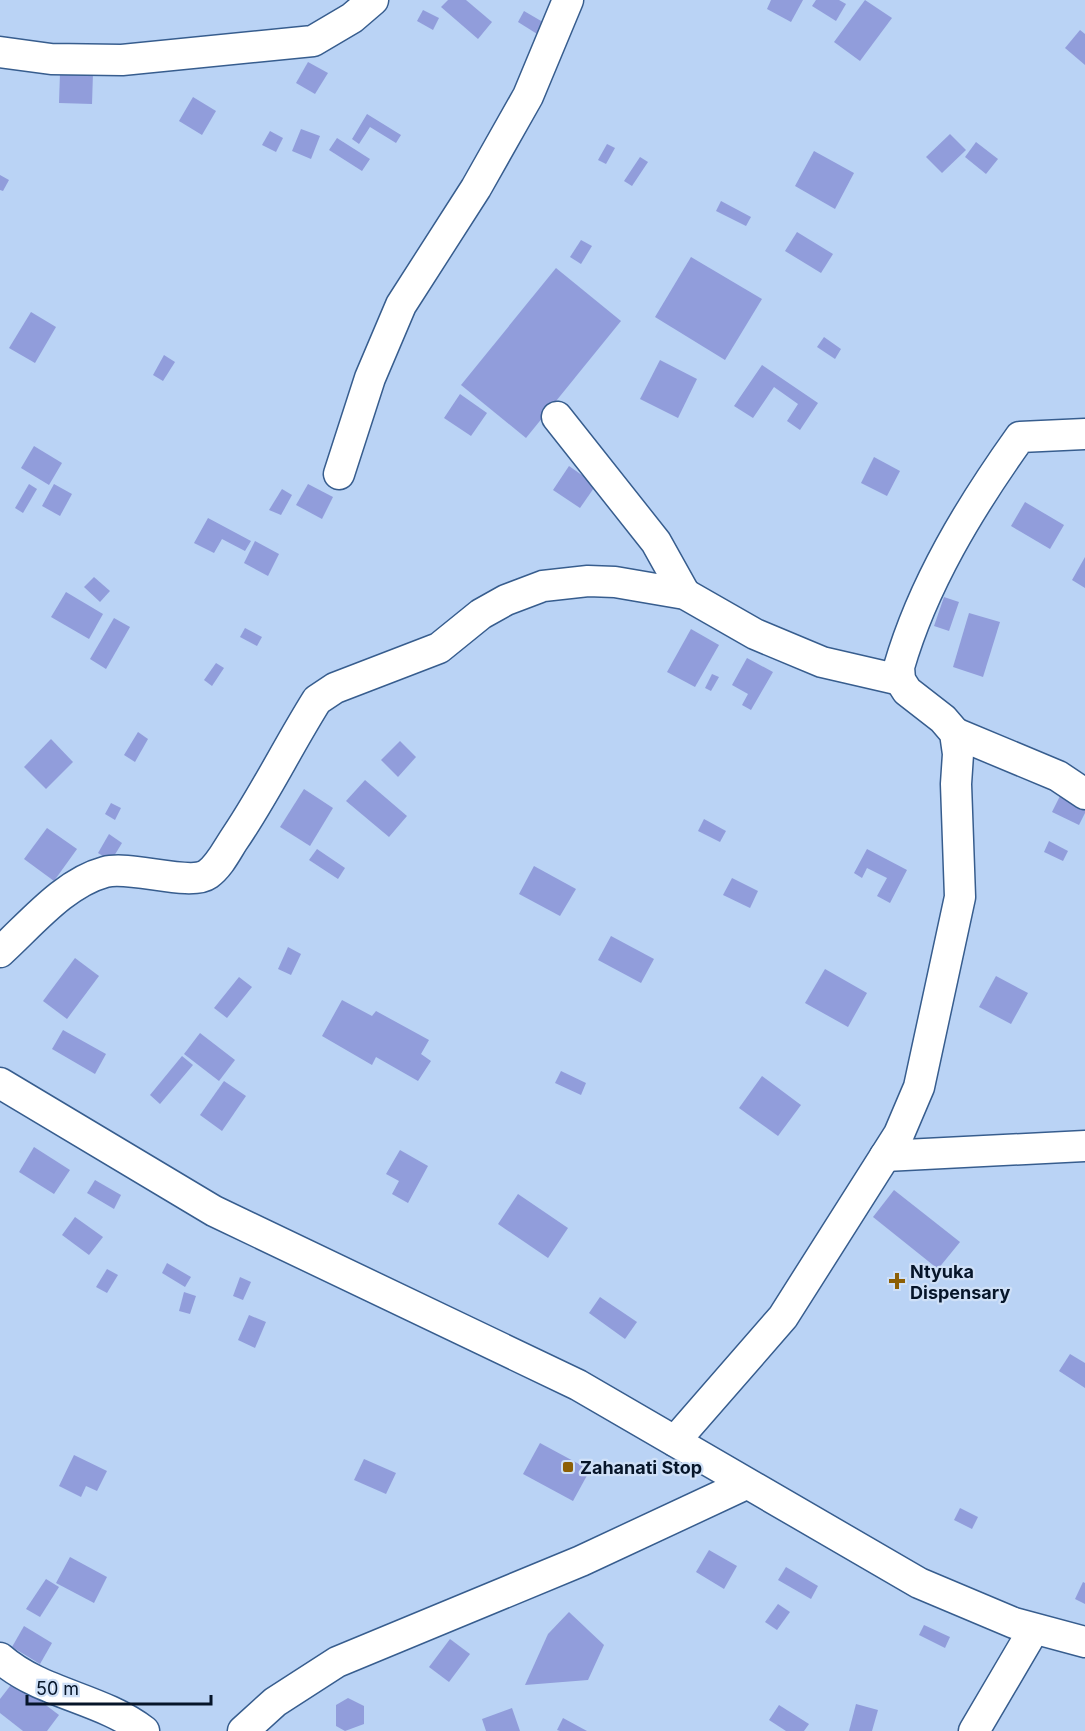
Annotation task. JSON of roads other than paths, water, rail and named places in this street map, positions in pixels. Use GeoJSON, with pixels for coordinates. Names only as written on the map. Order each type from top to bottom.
{"type":"FeatureCollection","features":[{"type":"Feature","properties":{"kind":"street"},"geometry":{"type":"LineString","coordinates":[[0,52],[51,59],[122,60],[313,41],[351,18],[373,0]]}},
{"type":"Feature","properties":{"kind":"street"},"geometry":{"type":"LineString","coordinates":[[339,474],[370,378],[401,305],[476,188],[528,96],[568,0]]}},
{"type":"Feature","properties":{"kind":"street"},"geometry":{"type":"LineString","coordinates":[[556,417],[656,542],[685,594]]}},
{"type":"Feature","properties":{"kind":"street"},"geometry":{"type":"LineString","coordinates":[[1085,434],[1020,437],[983,490],[930,583],[899,667],[900,680],[907,691],[943,719],[955,733],[1038,766],[1085,794]]}},
{"type":"Feature","properties":{"kind":"street"},"geometry":{"type":"LineString","coordinates":[[0,951],[60,897],[89,877],[108,871],[126,870],[194,879],[207,876],[217,866],[240,832],[317,700],[335,688],[439,648],[481,614],[506,600],[543,586],[588,581],[615,582],[685,594],[754,634],[822,662],[900,680]]}},
{"type":"Feature","properties":{"kind":"street"},"geometry":{"type":"LineString","coordinates":[[675,1441],[783,1317],[899,1134],[919,1087],[960,897],[956,784],[958,754],[955,733]]}},
{"type":"Feature","properties":{"kind":"street"},"geometry":{"type":"LineString","coordinates":[[0,1083],[214,1211],[521,1356],[675,1441],[919,1583],[992,1615],[1085,1642]]}},
{"type":"Feature","properties":{"kind":"street"},"geometry":{"type":"LineString","coordinates":[[885,1155],[1085,1146]]}},
{"type":"Feature","properties":{"kind":"street"},"geometry":{"type":"LineString","coordinates":[[243,1731],[275,1702],[337,1662],[581,1561],[746,1484]]}},
{"type":"Feature","properties":{"kind":"street"},"geometry":{"type":"LineString","coordinates":[[974,1731],[1034,1629]]}},
{"type":"Feature","properties":{"kind":"street"},"geometry":{"type":"LineString","coordinates":[[0,1658],[28,1678],[116,1714],[144,1731]]}},
{"type":"Feature","properties":{"kind":"place","name":"Ntyuka Dispensary"},"geometry":{"type":"Point","coordinates":[897,1281]}},
{"type":"Feature","properties":{"kind":"place","name":"Zahanati Stop"},"geometry":{"type":"Point","coordinates":[568,1467]}}]}
